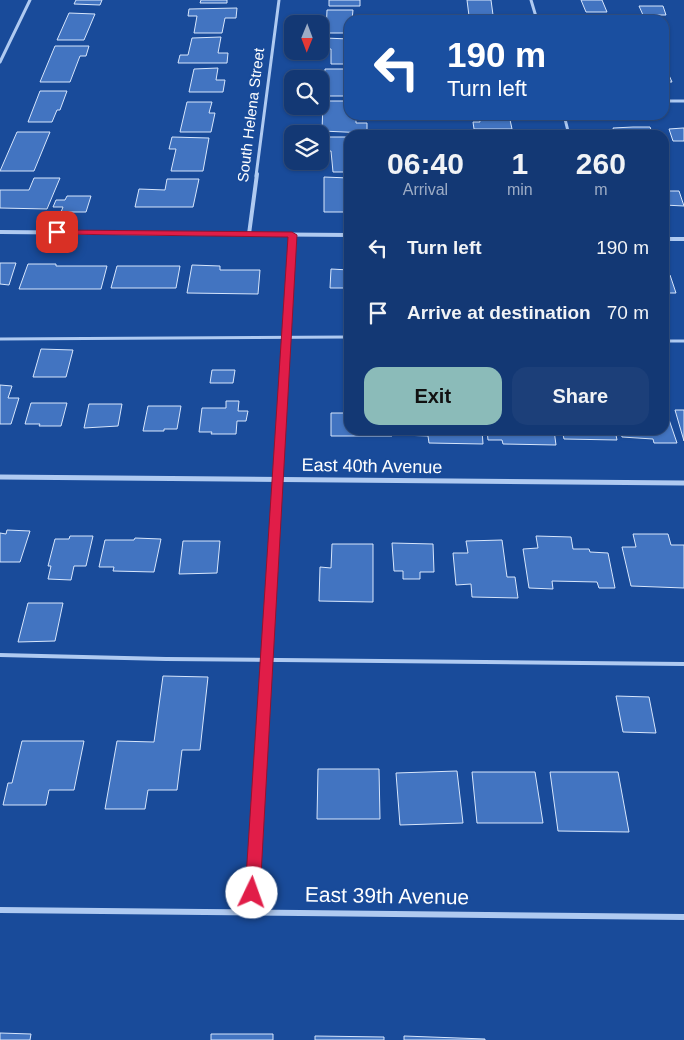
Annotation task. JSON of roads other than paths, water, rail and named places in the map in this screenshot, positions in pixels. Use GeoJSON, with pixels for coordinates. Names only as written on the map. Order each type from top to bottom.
{"type":"FeatureCollection","features":[{"type":"Feature","properties":{"kind":"street"},"geometry":{"type":"LineString","coordinates":[[0,62],[30,0]]}},
{"type":"Feature","properties":{"kind":"street","name":"South Helena Street"},"geometry":{"type":"LineString","coordinates":[[249,234],[279,0]]}},
{"type":"Feature","properties":{"kind":"street"},"geometry":{"type":"LineString","coordinates":[[531,0],[536,15]]}},
{"type":"Feature","properties":{"kind":"street"},"geometry":{"type":"LineString","coordinates":[[669,101],[684,101]]}},
{"type":"Feature","properties":{"kind":"street"},"geometry":{"type":"LineString","coordinates":[[0,232],[344,235]]}},
{"type":"Feature","properties":{"kind":"street"},"geometry":{"type":"LineString","coordinates":[[251,912],[292,235]]}},
{"type":"Feature","properties":{"kind":"street"},"geometry":{"type":"LineString","coordinates":[[669,239],[684,239]]}},
{"type":"Feature","properties":{"kind":"street","name":"East 40th Avenue"},"geometry":{"type":"LineString","coordinates":[[0,477],[684,483]]}},
{"type":"Feature","properties":{"kind":"street","name":"East 39th Avenue"},"geometry":{"type":"LineString","coordinates":[[0,910],[684,918]]}},
{"type":"Feature","properties":{"kind":"lane"},"geometry":{"type":"LineString","coordinates":[[0,339],[344,337]]}},
{"type":"Feature","properties":{"kind":"lane"},"geometry":{"type":"LineString","coordinates":[[669,341],[684,341]]}},
{"type":"Feature","properties":{"kind":"lane"},"geometry":{"type":"LineString","coordinates":[[0,655],[166,659],[266,658],[684,664]]}}]}
